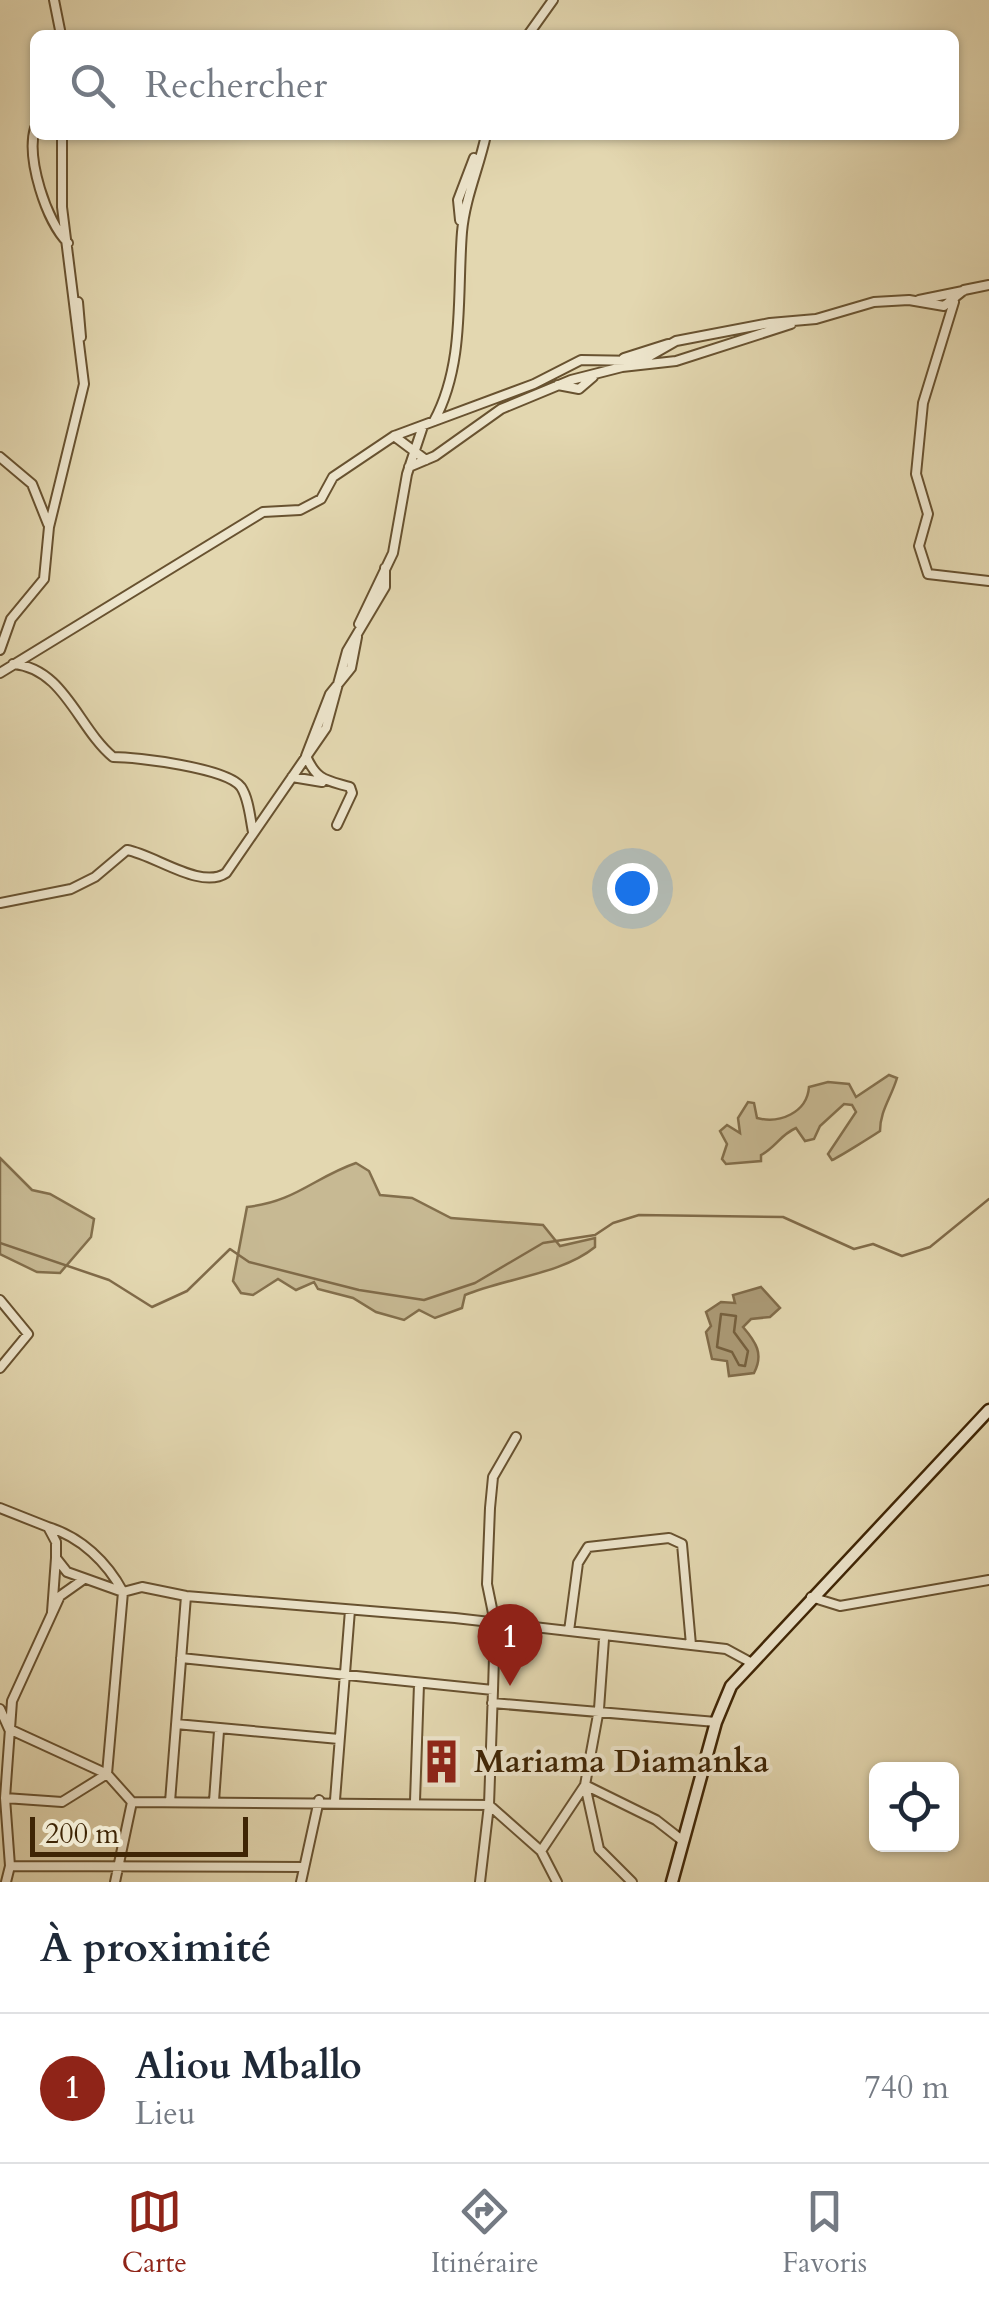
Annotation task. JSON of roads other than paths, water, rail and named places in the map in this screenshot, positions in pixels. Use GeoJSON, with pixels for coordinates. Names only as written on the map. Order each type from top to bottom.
{"type":"FeatureCollection","features":[{"type":"Feature","properties":{"kind":"main road"},"geometry":{"type":"LineString","coordinates":[[672,1882],[716,1722],[731,1686],[989,1410]]}},
{"type":"Feature","properties":{"kind":"street"},"geometry":{"type":"LineString","coordinates":[[54,0],[59,30]]}},
{"type":"Feature","properties":{"kind":"street"},"geometry":{"type":"LineString","coordinates":[[531,30],[550,1]]}},
{"type":"Feature","properties":{"kind":"street"},"geometry":{"type":"LineString","coordinates":[[34,140],[34,176],[44,190],[57,232],[68,244]]}},
{"type":"Feature","properties":{"kind":"street"},"geometry":{"type":"LineString","coordinates":[[0,650],[12,618],[44,579],[48,527],[84,384],[62,207],[62,140]]}},
{"type":"Feature","properties":{"kind":"street"},"geometry":{"type":"LineString","coordinates":[[434,421],[446,399],[457,354],[462,235],[458,200],[482,140]]}},
{"type":"Feature","properties":{"kind":"street"},"geometry":{"type":"LineString","coordinates":[[408,466],[426,460],[502,409],[558,385],[579,389],[596,374],[676,362],[845,308],[938,299],[989,285]]}},
{"type":"Feature","properties":{"kind":"street"},"geometry":{"type":"LineString","coordinates":[[964,290],[954,302],[922,404],[916,474],[928,514],[919,546],[928,574],[989,580]]}},
{"type":"Feature","properties":{"kind":"street"},"geometry":{"type":"LineString","coordinates":[[909,300],[935,307],[954,302]]}},
{"type":"Feature","properties":{"kind":"street"},"geometry":{"type":"LineString","coordinates":[[0,673],[262,512],[300,510],[321,499],[333,476],[394,436],[534,384],[581,360],[641,361],[676,342],[770,322],[796,322]]}},
{"type":"Feature","properties":{"kind":"street"},"geometry":{"type":"LineString","coordinates":[[0,904],[71,889],[95,877],[127,850],[197,876],[218,879],[306,756],[327,699],[357,651],[356,630],[393,553],[408,466],[423,426]]}},
{"type":"Feature","properties":{"kind":"street"},"geometry":{"type":"LineString","coordinates":[[394,436],[426,460]]}},
{"type":"Feature","properties":{"kind":"street"},"geometry":{"type":"LineString","coordinates":[[0,457],[32,484],[48,527]]}},
{"type":"Feature","properties":{"kind":"street"},"geometry":{"type":"LineString","coordinates":[[13,664],[30,666],[60,688],[87,732],[113,757],[168,759],[231,778],[240,787],[253,832]]}},
{"type":"Feature","properties":{"kind":"street"},"geometry":{"type":"LineString","coordinates":[[306,756],[314,774],[326,783]]}},
{"type":"Feature","properties":{"kind":"street"},"geometry":{"type":"LineString","coordinates":[[292,777],[350,786],[352,793],[336,824]]}},
{"type":"Feature","properties":{"kind":"street"},"geometry":{"type":"LineString","coordinates":[[0,1300],[28,1334],[0,1368]]}},
{"type":"Feature","properties":{"kind":"street"},"geometry":{"type":"LineString","coordinates":[[480,1882],[490,1805],[495,1623],[487,1584],[492,1477],[516,1437]]}},
{"type":"Feature","properties":{"kind":"street"},"geometry":{"type":"LineString","coordinates":[[0,1508],[71,1534],[114,1576],[123,1592],[107,1774]]}},
{"type":"Feature","properties":{"kind":"street"},"geometry":{"type":"LineString","coordinates":[[48,1528],[56,1542],[52,1612]]}},
{"type":"Feature","properties":{"kind":"street"},"geometry":{"type":"LineString","coordinates":[[569,1630],[578,1563],[588,1547],[669,1538],[682,1544],[691,1644]]}},
{"type":"Feature","properties":{"kind":"street"},"geometry":{"type":"LineString","coordinates":[[56,1558],[67,1572],[123,1592],[142,1587],[186,1596],[569,1630],[604,1638],[726,1649],[750,1662]]}},
{"type":"Feature","properties":{"kind":"street"},"geometry":{"type":"LineString","coordinates":[[6,1882],[10,1866],[5,1798],[12,1701],[60,1596],[84,1579]]}},
{"type":"Feature","properties":{"kind":"street"},"geometry":{"type":"LineString","coordinates":[[812,1597],[840,1606],[989,1580]]}},
{"type":"Feature","properties":{"kind":"street"},"geometry":{"type":"LineString","coordinates":[[170,1802],[186,1596]]}},
{"type":"Feature","properties":{"kind":"street"},"geometry":{"type":"LineString","coordinates":[[335,1800],[350,1610]]}},
{"type":"Feature","properties":{"kind":"street"},"geometry":{"type":"LineString","coordinates":[[604,1638],[599,1710],[586,1784],[598,1849],[632,1882]]}},
{"type":"Feature","properties":{"kind":"street"},"geometry":{"type":"LineString","coordinates":[[181,1658],[493,1690]]}},
{"type":"Feature","properties":{"kind":"street"},"geometry":{"type":"LineString","coordinates":[[415,1801],[419,1684]]}},
{"type":"Feature","properties":{"kind":"street"},"geometry":{"type":"LineString","coordinates":[[492,1703],[716,1722]]}},
{"type":"Feature","properties":{"kind":"street"},"geometry":{"type":"LineString","coordinates":[[0,1708],[9,1729],[107,1774],[132,1802],[335,1800],[490,1805],[541,1852],[557,1882]]}},
{"type":"Feature","properties":{"kind":"street"},"geometry":{"type":"LineString","coordinates":[[176,1724],[219,1731],[339,1738]]}},
{"type":"Feature","properties":{"kind":"street"},"geometry":{"type":"LineString","coordinates":[[214,1801],[219,1731]]}},
{"type":"Feature","properties":{"kind":"street"},"geometry":{"type":"LineString","coordinates":[[5,1798],[62,1802],[107,1774]]}},
{"type":"Feature","properties":{"kind":"street"},"geometry":{"type":"LineString","coordinates":[[586,1784],[656,1820],[682,1842]]}},
{"type":"Feature","properties":{"kind":"street"},"geometry":{"type":"LineString","coordinates":[[541,1852],[586,1784]]}},
{"type":"Feature","properties":{"kind":"street"},"geometry":{"type":"LineString","coordinates":[[301,1882],[319,1800]]}},
{"type":"Feature","properties":{"kind":"street"},"geometry":{"type":"LineString","coordinates":[[116,1882],[132,1802]]}},
{"type":"Feature","properties":{"kind":"street"},"geometry":{"type":"LineString","coordinates":[[10,1866],[304,1868]]}},
{"type":"Feature","properties":{"kind":"water"},"geometry":{"type":"Polygon","coordinates":[[[761,1287],[780,1308],[770,1317],[751,1319],[743,1327],[757,1348],[754,1373],[729,1376],[727,1361],[712,1359],[706,1332],[711,1326],[706,1312],[721,1302],[735,1303],[733,1295],[761,1287]]]}},
{"type":"Feature","properties":{"kind":"waterway"},"geometry":{"type":"LineString","coordinates":[[0,1243],[109,1280],[152,1307],[187,1291],[230,1249],[249,1262],[359,1290],[424,1300],[475,1283],[543,1243],[595,1235],[613,1223],[639,1215],[783,1217],[854,1249],[873,1244],[902,1256],[930,1247],[989,1199]]}},
{"type":"Feature","properties":{"kind":"place","name":"Aliou Mballo"},"geometry":{"type":"Point","coordinates":[510,1686]}},
{"type":"Feature","properties":{"kind":"place","name":"Mariama Diamanka"},"geometry":{"type":"Point","coordinates":[441,1762]}}]}
